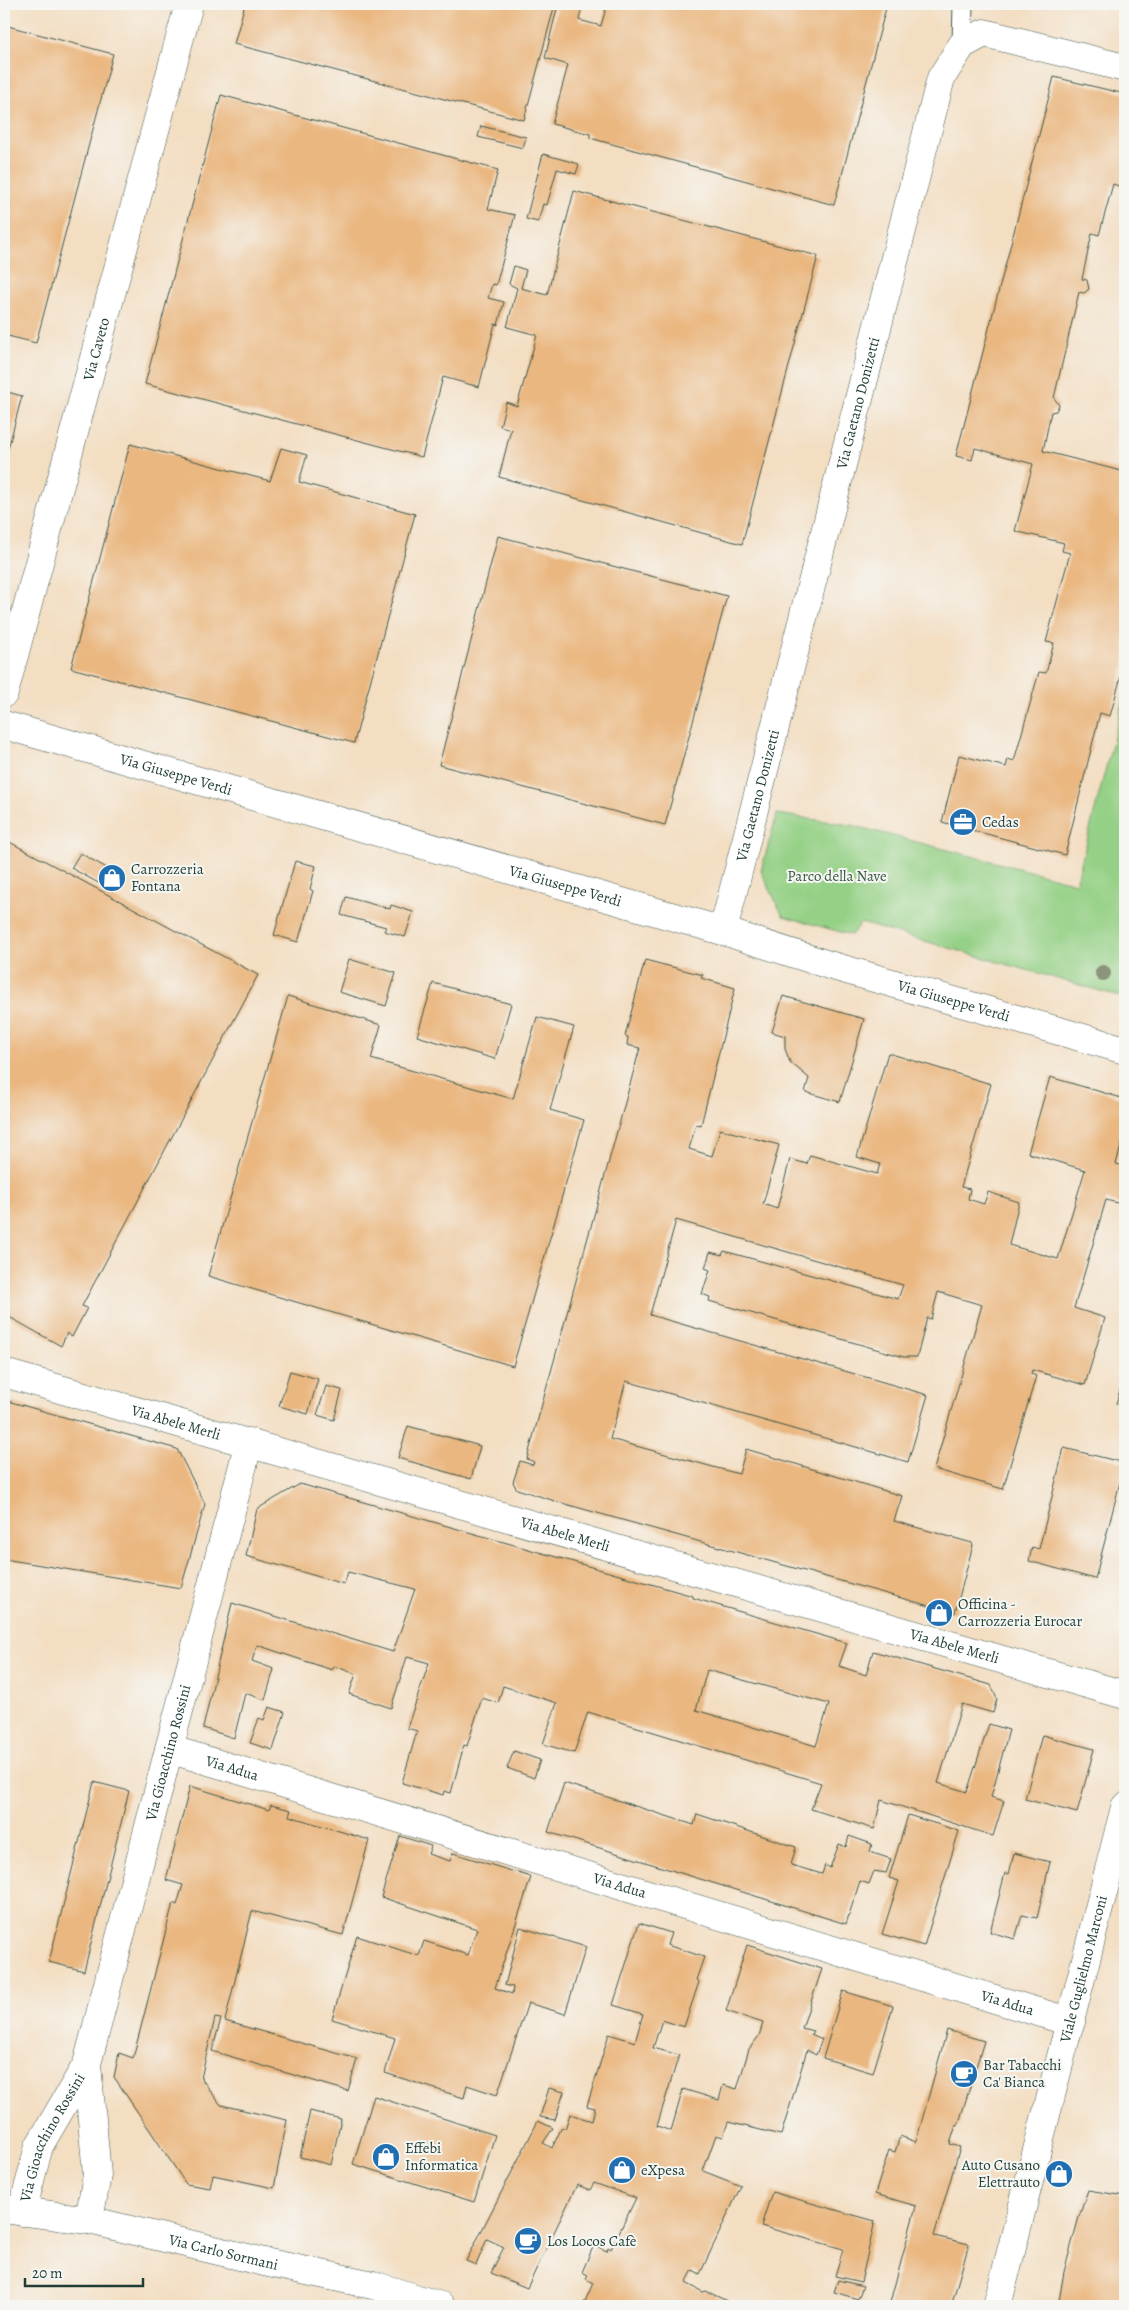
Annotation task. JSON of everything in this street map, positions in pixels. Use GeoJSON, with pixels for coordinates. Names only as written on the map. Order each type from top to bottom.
{"type":"FeatureCollection","features":[{"type":"Feature","properties":{"kind":"street","name":"Via Caveto"},"geometry":{"type":"LineString","coordinates":[[4,693],[189,4]]}},
{"type":"Feature","properties":{"kind":"street","name":"Via Gaetano Donizetti"},"geometry":{"type":"LineString","coordinates":[[723,931],[941,78],[962,45],[984,33],[1125,68]]}},
{"type":"Feature","properties":{"kind":"street","name":"Via Giuseppe Verdi"},"geometry":{"type":"LineString","coordinates":[[4,726],[723,931],[829,965],[1125,1050]]}},
{"type":"Feature","properties":{"kind":"street","name":"Via Abele Merli"},"geometry":{"type":"LineString","coordinates":[[4,1373],[1125,1695]]}},
{"type":"Feature","properties":{"kind":"street","name":"Via Gioacchino Rossini"},"geometry":{"type":"LineString","coordinates":[[13,2210],[39,2146],[88,2064],[249,1442]]}},
{"type":"Feature","properties":{"kind":"street","name":"Via Adua"},"geometry":{"type":"LineString","coordinates":[[169,1749],[1071,2022]]}},
{"type":"Feature","properties":{"kind":"street","name":"Viale Guglielmo Marconi"},"geometry":{"type":"LineString","coordinates":[[997,2306],[1125,1807]]}},
{"type":"Feature","properties":{"kind":"street","name":"Via Gioacchino Rossini"},"geometry":{"type":"LineString","coordinates":[[88,2064],[97,2175],[89,2220]]}},
{"type":"Feature","properties":{"kind":"street","name":"Via Carlo Sormani"},"geometry":{"type":"LineString","coordinates":[[13,2210],[89,2220],[264,2262],[373,2285],[441,2306]]}},
{"type":"Feature","properties":{"kind":"lane"},"geometry":{"type":"LineString","coordinates":[[962,4],[962,45]]}},
{"type":"Feature","properties":{"kind":"green space","name":"Parco della Nave"},"geometry":{"type":"Polygon","coordinates":[[[1125,694],[1125,998],[861,923],[851,935],[783,916],[761,871],[777,814],[851,825],[1076,883],[1125,694]]]}},
{"type":"Feature","properties":{"kind":"building"},"geometry":{"type":"Polygon","coordinates":[[[245,4],[555,4],[524,120],[234,44],[245,4]]]}},
{"type":"Feature","properties":{"kind":"building"},"geometry":{"type":"Polygon","coordinates":[[[558,4],[582,7],[579,20],[601,26],[607,4],[887,4],[834,205],[590,138],[590,134],[552,124],[568,65],[545,58],[558,4]]]}},
{"type":"Feature","properties":{"kind":"building"},"geometry":{"type":"Polygon","coordinates":[[[4,25],[113,54],[36,343],[4,335],[4,25]]]}},
{"type":"Feature","properties":{"kind":"building"},"geometry":{"type":"Polygon","coordinates":[[[1054,77],[1125,94],[1125,179],[1123,179],[1122,187],[1113,184],[1099,235],[1092,233],[1082,279],[1087,280],[1089,289],[1084,293],[1079,292],[1054,398],[1059,405],[1056,411],[1051,412],[1043,451],[1125,472],[1125,662],[1110,716],[1100,713],[1065,855],[942,822],[959,755],[1006,767],[1008,759],[1014,761],[1039,672],[1046,673],[1054,643],[1046,642],[1070,553],[1062,551],[1064,543],[1015,531],[1033,464],[975,448],[972,460],[956,456],[1054,77]]]}},
{"type":"Feature","properties":{"kind":"building"},"geometry":{"type":"Polygon","coordinates":[[[221,95],[498,170],[488,209],[515,215],[496,285],[492,284],[488,298],[504,302],[498,325],[495,324],[479,387],[443,377],[422,457],[145,384],[221,95]]]}},
{"type":"Feature","properties":{"kind":"building"},"geometry":{"type":"Polygon","coordinates":[[[481,126],[526,137],[523,148],[478,137],[481,126]]]}},
{"type":"Feature","properties":{"kind":"building"},"geometry":{"type":"Polygon","coordinates":[[[543,154],[579,164],[576,174],[557,169],[547,205],[543,204],[538,222],[526,219],[543,154]]]}},
{"type":"Feature","properties":{"kind":"building"},"geometry":{"type":"Polygon","coordinates":[[[574,191],[818,256],[742,544],[499,477],[511,429],[500,426],[506,402],[517,406],[537,335],[507,327],[517,288],[509,284],[514,266],[526,270],[521,288],[547,295],[574,191]]]}},
{"type":"Feature","properties":{"kind":"building"},"geometry":{"type":"Polygon","coordinates":[[[4,391],[22,396],[4,464],[4,391]]]}},
{"type":"Feature","properties":{"kind":"building"},"geometry":{"type":"Polygon","coordinates":[[[130,444],[270,481],[281,448],[307,455],[299,482],[415,514],[354,743],[71,668],[130,444]]]}},
{"type":"Feature","properties":{"kind":"building"},"geometry":{"type":"Polygon","coordinates":[[[498,536],[727,596],[665,825],[439,765],[498,536]]]}},
{"type":"Feature","properties":{"kind":"building"},"geometry":{"type":"Polygon","coordinates":[[[4,839],[258,975],[82,1306],[87,1308],[72,1337],[67,1333],[61,1346],[4,1314],[4,839]]]}},
{"type":"Feature","properties":{"kind":"building"},"geometry":{"type":"Polygon","coordinates":[[[80,853],[121,876],[113,891],[71,868],[80,853]]]}},
{"type":"Feature","properties":{"kind":"building"},"geometry":{"type":"Polygon","coordinates":[[[295,861],[316,866],[310,889],[313,891],[298,942],[274,935],[295,861]]]}},
{"type":"Feature","properties":{"kind":"building"},"geometry":{"type":"Polygon","coordinates":[[[346,897],[390,909],[391,905],[413,912],[405,937],[384,931],[386,927],[341,915],[346,897]]]}},
{"type":"Feature","properties":{"kind":"building"},"geometry":{"type":"Polygon","coordinates":[[[349,959],[396,973],[386,1006],[339,992],[349,959]]]}},
{"type":"Feature","properties":{"kind":"building"},"geometry":{"type":"Polygon","coordinates":[[[645,960],[703,975],[701,978],[735,988],[701,1125],[696,1124],[689,1149],[712,1156],[720,1129],[779,1145],[763,1204],[777,1209],[790,1159],[807,1164],[810,1155],[877,1174],[880,1164],[857,1157],[888,1053],[991,1084],[961,1187],[970,1189],[968,1199],[984,1204],[988,1192],[1019,1202],[1009,1245],[1058,1259],[1085,1170],[1028,1153],[1050,1077],[1125,1099],[1125,1132],[1116,1164],[1125,1166],[1125,1205],[1106,1200],[1074,1308],[1105,1318],[1085,1385],[1032,1370],[1031,1374],[1036,1376],[1003,1489],[934,1469],[982,1305],[938,1292],[931,1319],[927,1318],[917,1357],[904,1357],[709,1301],[710,1297],[702,1294],[710,1270],[705,1268],[710,1252],[722,1255],[724,1251],[898,1299],[903,1285],[676,1220],[650,1315],[928,1395],[908,1462],[626,1381],[610,1439],[739,1474],[746,1449],[902,1496],[894,1521],[972,1543],[973,1545],[955,1613],[558,1502],[517,1489],[513,1482],[520,1461],[533,1465],[534,1462],[527,1459],[640,1048],[627,1045],[628,1037],[625,1036],[645,960]]]}},
{"type":"Feature","properties":{"kind":"building"},"geometry":{"type":"Polygon","coordinates":[[[433,983],[511,1004],[495,1059],[417,1036],[433,983]]]}},
{"type":"Feature","properties":{"kind":"building"},"geometry":{"type":"Polygon","coordinates":[[[288,996],[381,1025],[371,1059],[513,1099],[537,1017],[574,1027],[550,1110],[584,1120],[513,1366],[208,1276],[288,996]]]}},
{"type":"Feature","properties":{"kind":"building"},"geometry":{"type":"Polygon","coordinates":[[[783,996],[864,1019],[840,1102],[805,1092],[809,1078],[790,1062],[785,1049],[785,1036],[772,1032],[783,996]]]}},
{"type":"Feature","properties":{"kind":"building"},"geometry":{"type":"Polygon","coordinates":[[[290,1371],[318,1379],[308,1414],[279,1406],[290,1371]]]}},
{"type":"Feature","properties":{"kind":"building"},"geometry":{"type":"Polygon","coordinates":[[[1125,1372],[1125,1407],[1116,1404],[1125,1372]]]}},
{"type":"Feature","properties":{"kind":"building"},"geometry":{"type":"Polygon","coordinates":[[[326,1386],[342,1390],[334,1420],[317,1415],[326,1386]]]}},
{"type":"Feature","properties":{"kind":"building"},"geometry":{"type":"Polygon","coordinates":[[[4,1400],[177,1449],[205,1504],[181,1588],[4,1559],[4,1400]]]}},
{"type":"Feature","properties":{"kind":"building"},"geometry":{"type":"Polygon","coordinates":[[[408,1426],[480,1446],[471,1479],[398,1458],[408,1426]]]}},
{"type":"Feature","properties":{"kind":"building"},"geometry":{"type":"Polygon","coordinates":[[[1064,1448],[1125,1463],[1095,1579],[1029,1561],[1032,1547],[1039,1549],[1064,1448]]]}},
{"type":"Feature","properties":{"kind":"building"},"geometry":{"type":"Polygon","coordinates":[[[300,1484],[693,1596],[693,1598],[847,1643],[839,1666],[866,1675],[873,1651],[991,1685],[997,1699],[993,1713],[962,1704],[938,1783],[967,1792],[989,1724],[1009,1730],[991,1797],[1004,1801],[993,1836],[881,1800],[874,1829],[811,1809],[821,1783],[588,1712],[574,1753],[543,1744],[557,1703],[503,1686],[498,1703],[482,1698],[467,1746],[464,1745],[451,1793],[444,1791],[443,1795],[402,1783],[417,1731],[407,1728],[429,1663],[407,1657],[391,1708],[349,1694],[356,1674],[334,1666],[332,1670],[257,1645],[252,1661],[274,1669],[265,1700],[245,1693],[234,1738],[203,1728],[232,1603],[393,1652],[415,1589],[348,1572],[344,1584],[246,1556],[257,1509],[300,1484]],[[707,1670],[696,1710],[816,1746],[829,1704],[707,1670]]]}},
{"type":"Feature","properties":{"kind":"building"},"geometry":{"type":"Polygon","coordinates":[[[269,1707],[285,1712],[273,1750],[250,1743],[259,1718],[264,1720],[269,1707]]]}},
{"type":"Feature","properties":{"kind":"building"},"geometry":{"type":"Polygon","coordinates":[[[1042,1735],[1094,1749],[1077,1813],[1025,1799],[1042,1735]]]}},
{"type":"Feature","properties":{"kind":"building"},"geometry":{"type":"Polygon","coordinates":[[[514,1751],[540,1760],[534,1778],[507,1768],[514,1751]]]}},
{"type":"Feature","properties":{"kind":"building"},"geometry":{"type":"Polygon","coordinates":[[[94,1782],[129,1791],[84,1971],[49,1962],[94,1782]]]}},
{"type":"Feature","properties":{"kind":"building"},"geometry":{"type":"Polygon","coordinates":[[[564,1783],[694,1825],[697,1814],[796,1847],[791,1865],[822,1874],[825,1865],[830,1868],[839,1844],[846,1847],[849,1836],[872,1844],[870,1852],[891,1859],[886,1873],[874,1871],[869,1884],[860,1881],[846,1924],[548,1832],[564,1783]]]}},
{"type":"Feature","properties":{"kind":"building"},"geometry":{"type":"Polygon","coordinates":[[[190,1786],[269,1810],[271,1805],[291,1810],[289,1816],[369,1840],[343,1935],[252,1911],[225,2021],[357,2059],[348,2091],[212,2051],[221,2019],[215,2018],[201,2078],[221,2105],[287,2120],[274,2188],[213,2175],[210,2188],[186,2184],[114,2077],[119,2053],[133,2058],[173,1903],[177,1905],[183,1885],[166,1880],[190,1786]]]}},
{"type":"Feature","properties":{"kind":"building"},"geometry":{"type":"Polygon","coordinates":[[[908,1815],[959,1831],[924,1946],[882,1934],[899,1881],[889,1878],[908,1815]]]}},
{"type":"Feature","properties":{"kind":"building"},"geometry":{"type":"Polygon","coordinates":[[[400,1836],[431,1846],[428,1854],[450,1861],[453,1853],[531,1877],[495,1988],[512,1994],[513,1987],[505,1985],[520,1927],[586,1947],[565,2014],[528,2003],[497,2095],[467,2085],[464,2098],[385,2073],[395,2038],[332,2019],[357,1936],[419,1956],[424,1941],[468,1955],[477,1929],[381,1897],[400,1836]]]}},
{"type":"Feature","properties":{"kind":"building"},"geometry":{"type":"Polygon","coordinates":[[[1014,1853],[1050,1862],[1037,1918],[1022,1915],[1015,1939],[990,1932],[1005,1873],[1009,1874],[1014,1853]]]}},
{"type":"Feature","properties":{"kind":"building"},"geometry":{"type":"Polygon","coordinates":[[[639,1923],[671,1933],[667,1945],[704,1957],[696,1980],[699,1982],[684,2027],[662,2020],[653,2048],[679,2055],[657,2126],[671,2131],[683,2089],[719,2100],[723,2085],[737,2089],[749,2049],[759,2036],[763,2023],[726,2011],[747,1945],[822,1969],[802,2028],[813,2031],[811,2034],[822,2039],[816,2055],[807,2050],[781,2135],[728,2122],[723,2137],[716,2135],[703,2171],[741,2186],[700,2274],[693,2270],[686,2283],[727,2301],[731,2306],[583,2306],[593,2283],[586,2279],[588,2275],[582,2272],[594,2245],[607,2251],[608,2247],[611,2249],[636,2198],[594,2183],[590,2190],[577,2185],[527,2288],[491,2273],[504,2247],[487,2239],[476,2265],[466,2261],[538,2121],[553,2128],[543,2143],[552,2148],[562,2127],[565,2129],[570,2114],[592,2121],[595,2108],[587,2106],[609,2034],[635,2042],[643,2014],[613,2005],[639,1923]]]}},
{"type":"Feature","properties":{"kind":"building"},"geometry":{"type":"Polygon","coordinates":[[[843,1991],[893,2006],[873,2073],[823,2058],[843,1991]]]}},
{"type":"Feature","properties":{"kind":"building"},"geometry":{"type":"Polygon","coordinates":[[[947,2030],[984,2041],[958,2126],[956,2125],[950,2144],[960,2147],[934,2236],[969,2244],[951,2306],[889,2306],[916,2206],[875,2194],[889,2150],[895,2152],[900,2136],[916,2142],[947,2030]]]}},
{"type":"Feature","properties":{"kind":"building"},"geometry":{"type":"Polygon","coordinates":[[[549,2088],[564,2092],[555,2120],[540,2117],[549,2088]]]}},
{"type":"Feature","properties":{"kind":"building"},"geometry":{"type":"Polygon","coordinates":[[[374,2096],[495,2135],[474,2202],[353,2164],[374,2096]]]}},
{"type":"Feature","properties":{"kind":"building"},"geometry":{"type":"Polygon","coordinates":[[[310,2111],[341,2119],[331,2165],[300,2157],[310,2111]]]}},
{"type":"Feature","properties":{"kind":"building"},"geometry":{"type":"Polygon","coordinates":[[[1088,2190],[1125,2196],[1125,2306],[1080,2306],[1059,2301],[1064,2272],[1088,2190]]]}},
{"type":"Feature","properties":{"kind":"building"},"geometry":{"type":"Polygon","coordinates":[[[772,2192],[875,2221],[861,2282],[835,2276],[843,2249],[761,2226],[772,2192]]]}},
{"type":"Feature","properties":{"kind":"building"},"geometry":{"type":"Polygon","coordinates":[[[838,2280],[863,2286],[858,2299],[834,2292],[838,2280]]]}},
{"type":"Feature","properties":{"kind":"place","name":"Cedas"},"geometry":{"type":"Point","coordinates":[963,822]}},
{"type":"Feature","properties":{"kind":"place","name":"Carrozzeria Fontana"},"geometry":{"type":"Point","coordinates":[112,878]}},
{"type":"Feature","properties":{"kind":"place","name":"Officina - Carrozzeria Eurocar"},"geometry":{"type":"Point","coordinates":[939,1613]}},
{"type":"Feature","properties":{"kind":"place","name":"Bar Tabacchi Ca' Bianca"},"geometry":{"type":"Point","coordinates":[964,2074]}},
{"type":"Feature","properties":{"kind":"place","name":"Effebi Informatica"},"geometry":{"type":"Point","coordinates":[386,2157]}},
{"type":"Feature","properties":{"kind":"place","name":"eXpesa"},"geometry":{"type":"Point","coordinates":[622,2170]}},
{"type":"Feature","properties":{"kind":"place","name":"Auto Cusano Elettrauto"},"geometry":{"type":"Point","coordinates":[1059,2174]}},
{"type":"Feature","properties":{"kind":"place","name":"Los Locos Cafè"},"geometry":{"type":"Point","coordinates":[528,2241]}}]}
